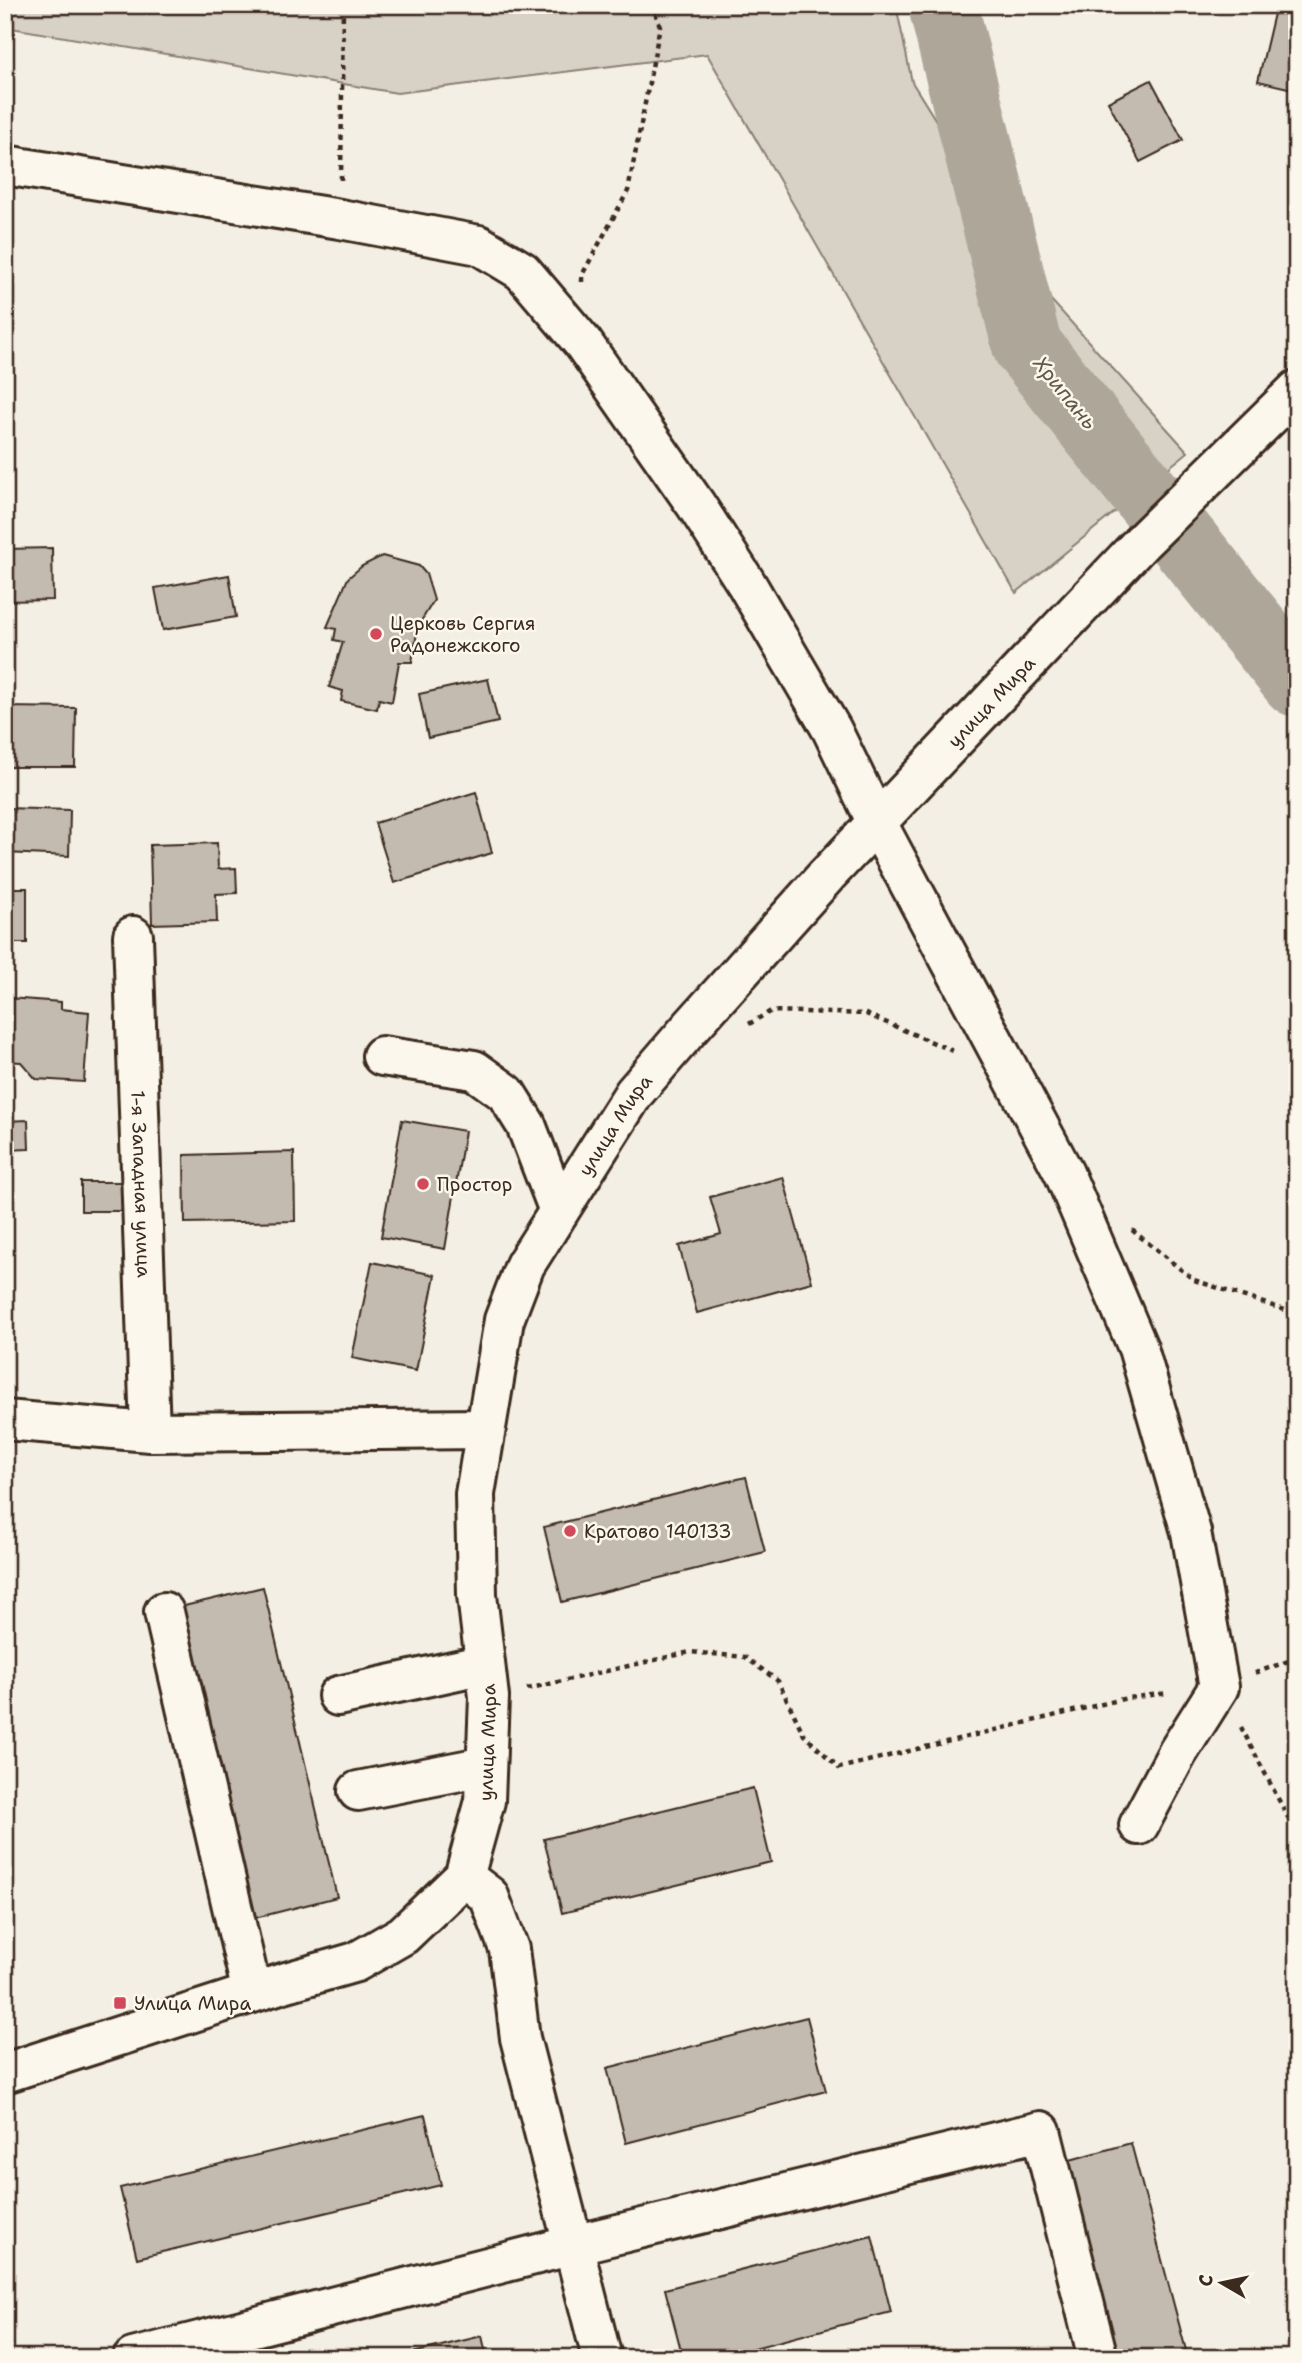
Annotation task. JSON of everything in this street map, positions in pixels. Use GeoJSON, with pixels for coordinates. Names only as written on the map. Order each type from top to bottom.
{"type":"FeatureCollection","features":[{"type":"Feature","properties":{"kind":"street"},"geometry":{"type":"LineString","coordinates":[[5,165],[340,219],[479,245],[522,271],[583,343],[696,505],[746,583],[832,730],[877,823],[1064,1173],[1138,1348],[1191,1532],[1219,1687],[1178,1752],[1139,1825]]}},
{"type":"Feature","properties":{"kind":"street","name":"улица Мира"},"geometry":{"type":"LineString","coordinates":[[464,1877],[485,1801],[487,1681],[477,1595],[475,1494],[504,1320],[525,1265],[634,1093],[808,895],[1142,542],[1297,390]]}},
{"type":"Feature","properties":{"kind":"street","name":"1-я Западная улица"},"geometry":{"type":"LineString","coordinates":[[133,936],[150,1432]]}},
{"type":"Feature","properties":{"kind":"street"},"geometry":{"type":"LineString","coordinates":[[382,1056],[474,1070],[506,1093],[526,1125],[559,1211]]}},
{"type":"Feature","properties":{"kind":"street"},"geometry":{"type":"LineString","coordinates":[[5,1420],[150,1432],[485,1429]]}},
{"type":"Feature","properties":{"kind":"street"},"geometry":{"type":"LineString","coordinates":[[164,1612],[252,1993]]}},
{"type":"Feature","properties":{"kind":"street"},"geometry":{"type":"LineString","coordinates":[[338,1696],[487,1681]]}},
{"type":"Feature","properties":{"kind":"street"},"geometry":{"type":"LineString","coordinates":[[358,1791],[486,1766]]}},
{"type":"Feature","properties":{"kind":"street"},"geometry":{"type":"LineString","coordinates":[[5,2073],[356,1962],[403,1934],[464,1877],[489,1896],[509,1949],[520,2038],[602,2358]]}},
{"type":"Feature","properties":{"kind":"street"},"geometry":{"type":"LineString","coordinates":[[134,2358],[573,2245],[1041,2131],[1098,2358]]}},
{"type":"Feature","properties":{"kind":"path"},"geometry":{"type":"LineString","coordinates":[[340,219],[343,5]]}},
{"type":"Feature","properties":{"kind":"path"},"geometry":{"type":"LineString","coordinates":[[583,343],[582,275],[628,191],[660,26],[652,5]]}},
{"type":"Feature","properties":{"kind":"path"},"geometry":{"type":"LineString","coordinates":[[748,1024],[771,1011],[866,1014],[951,1050],[961,1060]]}},
{"type":"Feature","properties":{"kind":"path"},"geometry":{"type":"LineString","coordinates":[[1124,1222],[1194,1280],[1297,1314]]}},
{"type":"Feature","properties":{"kind":"path"},"geometry":{"type":"LineString","coordinates":[[487,1681],[690,1652],[745,1657],[778,1681],[804,1735],[839,1768],[1127,1698],[1219,1687],[1297,1658]]}},
{"type":"Feature","properties":{"kind":"path"},"geometry":{"type":"LineString","coordinates":[[1219,1687],[1297,1835]]}},
{"type":"Feature","properties":{"kind":"shaded area"},"geometry":{"type":"Polygon","coordinates":[[[5,5],[896,5],[912,82],[1041,289],[1188,452],[1016,593],[707,54],[397,93],[5,27],[5,5]]]}},
{"type":"Feature","properties":{"kind":"building"},"geometry":{"type":"Polygon","coordinates":[[[1276,5],[1297,5],[1297,90],[1258,81],[1276,5]]]}},
{"type":"Feature","properties":{"kind":"building"},"geometry":{"type":"Polygon","coordinates":[[[1151,80],[1183,140],[1140,162],[1108,102],[1151,80]]]}},
{"type":"Feature","properties":{"kind":"building"},"geometry":{"type":"Polygon","coordinates":[[[52,548],[53,600],[5,601],[5,549],[52,548]]]}},
{"type":"Feature","properties":{"kind":"building","name":"Церковь Сергия Радонежского"},"geometry":{"type":"Polygon","coordinates":[[[382,556],[419,566],[426,574],[434,600],[418,626],[412,662],[399,662],[392,702],[379,699],[377,709],[341,701],[343,691],[329,687],[343,642],[334,640],[336,629],[327,627],[348,578],[362,566],[382,556]]]}},
{"type":"Feature","properties":{"kind":"building"},"geometry":{"type":"Polygon","coordinates":[[[229,575],[236,617],[163,630],[155,588],[229,575]]]}},
{"type":"Feature","properties":{"kind":"building"},"geometry":{"type":"Polygon","coordinates":[[[488,679],[498,722],[428,738],[419,694],[488,679]]]}},
{"type":"Feature","properties":{"kind":"building"},"geometry":{"type":"Polygon","coordinates":[[[7,707],[76,708],[75,767],[6,767],[7,707]]]}},
{"type":"Feature","properties":{"kind":"building"},"geometry":{"type":"Polygon","coordinates":[[[476,792],[492,853],[394,883],[375,823],[476,792]]]}},
{"type":"Feature","properties":{"kind":"building"},"geometry":{"type":"Polygon","coordinates":[[[5,808],[70,810],[69,856],[5,853],[5,808]]]}},
{"type":"Feature","properties":{"kind":"building"},"geometry":{"type":"Polygon","coordinates":[[[217,843],[218,869],[236,868],[237,893],[216,894],[217,922],[152,924],[150,845],[217,843]]]}},
{"type":"Feature","properties":{"kind":"building"},"geometry":{"type":"Polygon","coordinates":[[[5,888],[27,888],[27,943],[5,943],[5,888]]]}},
{"type":"Feature","properties":{"kind":"building"},"geometry":{"type":"Polygon","coordinates":[[[8,998],[61,1002],[61,1009],[89,1012],[84,1082],[36,1079],[21,1062],[5,1061],[8,998]]]}},
{"type":"Feature","properties":{"kind":"building"},"geometry":{"type":"Polygon","coordinates":[[[28,1120],[29,1149],[5,1150],[5,1121],[28,1120]]]}},
{"type":"Feature","properties":{"kind":"building","name":"Простор"},"geometry":{"type":"Polygon","coordinates":[[[402,1120],[465,1131],[445,1249],[381,1237],[402,1120]]]}},
{"type":"Feature","properties":{"kind":"building"},"geometry":{"type":"Polygon","coordinates":[[[294,1152],[295,1221],[185,1223],[184,1155],[294,1152]]]}},
{"type":"Feature","properties":{"kind":"building"},"geometry":{"type":"Polygon","coordinates":[[[783,1177],[812,1282],[697,1313],[679,1246],[721,1234],[710,1197],[783,1177]]]}},
{"type":"Feature","properties":{"kind":"building"},"geometry":{"type":"Polygon","coordinates":[[[81,1182],[131,1182],[131,1211],[81,1211],[81,1182]]]}},
{"type":"Feature","properties":{"kind":"building"},"geometry":{"type":"Polygon","coordinates":[[[5,1221],[11,1221],[11,1276],[5,1276],[5,1221]]]}},
{"type":"Feature","properties":{"kind":"building"},"geometry":{"type":"Polygon","coordinates":[[[372,1262],[435,1275],[416,1371],[352,1358],[372,1262]]]}},
{"type":"Feature","properties":{"kind":"building"},"geometry":{"type":"Polygon","coordinates":[[[746,1477],[765,1552],[562,1602],[544,1527],[746,1477]]]}},
{"type":"Feature","properties":{"kind":"building"},"geometry":{"type":"Polygon","coordinates":[[[263,1587],[337,1897],[251,1919],[176,1608],[263,1587]]]}},
{"type":"Feature","properties":{"kind":"building"},"geometry":{"type":"Polygon","coordinates":[[[753,1788],[771,1862],[562,1913],[544,1839],[753,1788]]]}},
{"type":"Feature","properties":{"kind":"building"},"geometry":{"type":"Polygon","coordinates":[[[807,2017],[826,2091],[626,2143],[607,2068],[807,2017]]]}},
{"type":"Feature","properties":{"kind":"building"},"geometry":{"type":"Polygon","coordinates":[[[425,2115],[441,2185],[137,2258],[120,2188],[425,2115]]]}},
{"type":"Feature","properties":{"kind":"building"},"geometry":{"type":"Polygon","coordinates":[[[1131,2143],[1188,2358],[1116,2358],[1063,2162],[1131,2143]]]}},
{"type":"Feature","properties":{"kind":"building"},"geometry":{"type":"Polygon","coordinates":[[[872,2236],[891,2312],[716,2358],[683,2358],[665,2289],[872,2236]]]}},
{"type":"Feature","properties":{"kind":"building"},"geometry":{"type":"Polygon","coordinates":[[[5,2325],[14,2358],[5,2358],[5,2325]]]}},
{"type":"Feature","properties":{"kind":"building"},"geometry":{"type":"Polygon","coordinates":[[[482,2336],[487,2358],[392,2358],[482,2336]]]}},
{"type":"Feature","properties":{"kind":"waterway","name":"Хрипань"},"geometry":{"type":"LineString","coordinates":[[943,5],[1027,346],[1297,682]]}},
{"type":"Feature","properties":{"kind":"place","name":"Церковь Сергия Радонежского"},"geometry":{"type":"Point","coordinates":[376,634]}},
{"type":"Feature","properties":{"kind":"place","name":"Простор"},"geometry":{"type":"Point","coordinates":[423,1184]}},
{"type":"Feature","properties":{"kind":"place","name":"Кратово 140133"},"geometry":{"type":"Point","coordinates":[570,1531]}},
{"type":"Feature","properties":{"kind":"place","name":"Улица Мира"},"geometry":{"type":"Point","coordinates":[120,2003]}}]}
